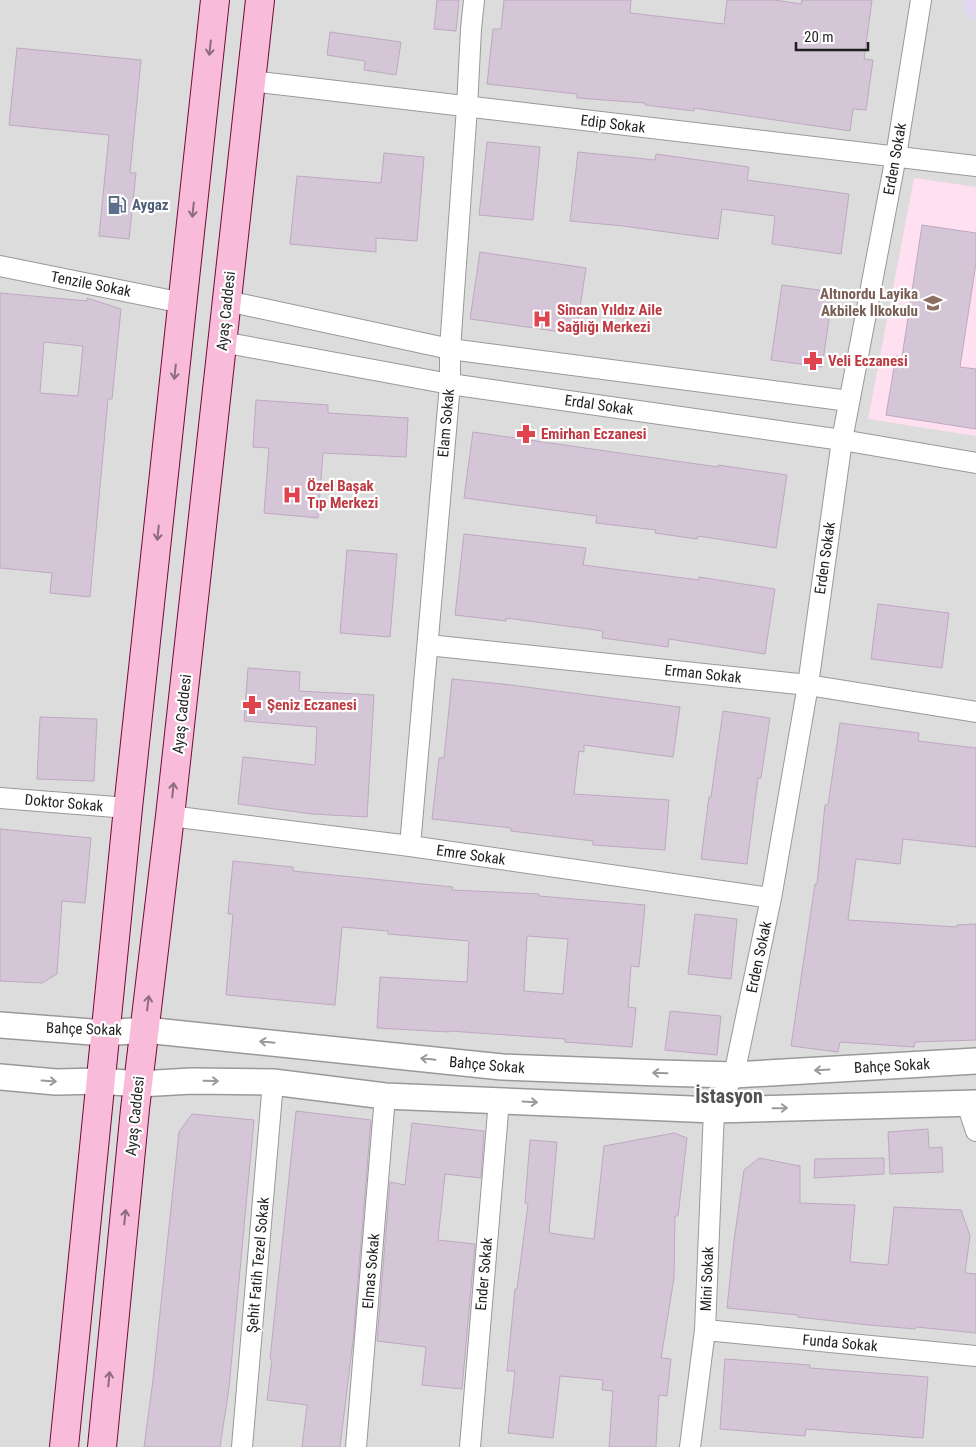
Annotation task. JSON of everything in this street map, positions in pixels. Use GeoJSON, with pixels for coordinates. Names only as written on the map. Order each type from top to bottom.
{"type":"FeatureCollection","features":[{"type":"Feature","properties":{"kind":"main road"},"geometry":{"type":"LineString","coordinates":[[63,1440],[128,808],[215,0]]}},
{"type":"Feature","properties":{"kind":"main road","name":"Ayaş Caddesi"},"geometry":{"type":"LineString","coordinates":[[107,1440],[144,1030],[170,816],[260,0]]}},
{"type":"Feature","properties":{"kind":"street","name":"Elam Sokak"},"geometry":{"type":"LineString","coordinates":[[410,846],[450,384],[450,349],[474,0]]}},
{"type":"Feature","properties":{"kind":"street","name":"Erden Sokak"},"geometry":{"type":"LineString","coordinates":[[714,1110],[734,1075],[771,898],[808,685],[842,440],[896,156],[921,0]]}},
{"type":"Feature","properties":{"kind":"street","name":"Edip Sokak"},"geometry":{"type":"LineString","coordinates":[[251,81],[976,166]]}},
{"type":"Feature","properties":{"kind":"street","name":"Tenzile Sokak"},"geometry":{"type":"LineString","coordinates":[[0,266],[183,303]]}},
{"type":"Feature","properties":{"kind":"street"},"geometry":{"type":"LineString","coordinates":[[226,302],[450,349],[849,401]]}},
{"type":"Feature","properties":{"kind":"street","name":"Erdal Sokak"},"geometry":{"type":"LineString","coordinates":[[222,342],[450,384],[842,440],[976,464]]}},
{"type":"Feature","properties":{"kind":"street","name":"Erman Sokak"},"geometry":{"type":"LineString","coordinates":[[428,645],[808,685],[976,712]]}},
{"type":"Feature","properties":{"kind":"street","name":"Doktor Sokak"},"geometry":{"type":"LineString","coordinates":[[0,798],[128,808]]}},
{"type":"Feature","properties":{"kind":"street","name":"Emre Sokak"},"geometry":{"type":"LineString","coordinates":[[170,816],[410,846],[771,898]]}},
{"type":"Feature","properties":{"kind":"street","name":"Bahçe Sokak"},"geometry":{"type":"LineString","coordinates":[[0,1025],[105,1033],[144,1030],[502,1067],[734,1075],[976,1061]]}},
{"type":"Feature","properties":{"kind":"street"},"geometry":{"type":"LineString","coordinates":[[0,1077],[56,1082],[101,1081],[139,1084],[192,1081],[273,1082],[385,1096],[714,1110],[972,1103],[976,1131]]}},
{"type":"Feature","properties":{"kind":"street","name":"Şehit Fatih Tezel Sokak"},"geometry":{"type":"LineString","coordinates":[[242,1447],[273,1082]]}},
{"type":"Feature","properties":{"kind":"street","name":"Elmas Sokak"},"geometry":{"type":"LineString","coordinates":[[356,1447],[385,1096]]}},
{"type":"Feature","properties":{"kind":"street","name":"Ender Sokak"},"geometry":{"type":"LineString","coordinates":[[470,1447],[499,1100]]}},
{"type":"Feature","properties":{"kind":"street","name":"Mini Sokak"},"geometry":{"type":"LineString","coordinates":[[690,1447],[705,1330],[714,1110]]}},
{"type":"Feature","properties":{"kind":"street","name":"Funda Sokak"},"geometry":{"type":"LineString","coordinates":[[705,1330],[976,1356]]}},
{"type":"Feature","properties":{"kind":"shaded area"},"geometry":{"type":"Polygon","coordinates":[[[0,0],[976,0],[976,1447],[0,1447],[0,0]]]}},
{"type":"Feature","properties":{"kind":"shaded area"},"geometry":{"type":"Polygon","coordinates":[[[962,0],[976,0],[976,20],[965,12],[962,0]]]}},
{"type":"Feature","properties":{"kind":"shaded area","name":"Altınordu Layika Akbilek İlkokulu"},"geometry":{"type":"Polygon","coordinates":[[[914,178],[976,187],[976,436],[868,419],[914,178]]]}},
{"type":"Feature","properties":{"kind":"building"},"geometry":{"type":"Polygon","coordinates":[[[437,0],[459,0],[456,31],[434,29],[437,0]]]}},
{"type":"Feature","properties":{"kind":"building"},"geometry":{"type":"Polygon","coordinates":[[[504,0],[631,0],[630,13],[724,24],[727,0],[775,0],[801,4],[802,0],[872,0],[864,59],[873,60],[866,110],[853,109],[850,131],[694,108],[694,111],[645,105],[645,103],[577,98],[577,94],[487,84],[493,29],[501,29],[504,0]]]}},
{"type":"Feature","properties":{"kind":"building"},"geometry":{"type":"Polygon","coordinates":[[[330,32],[401,42],[396,75],[364,70],[365,61],[327,55],[330,32]]]}},
{"type":"Feature","properties":{"kind":"building"},"geometry":{"type":"Polygon","coordinates":[[[17,48],[141,60],[130,173],[136,173],[129,239],[99,236],[109,135],[9,125],[17,48]]]}},
{"type":"Feature","properties":{"kind":"building"},"geometry":{"type":"Polygon","coordinates":[[[487,142],[540,147],[533,220],[479,215],[487,142]]]}},
{"type":"Feature","properties":{"kind":"building"},"geometry":{"type":"Polygon","coordinates":[[[578,152],[655,160],[656,154],[749,167],[747,180],[849,194],[841,254],[772,244],[775,216],[722,209],[718,239],[570,221],[578,152]]]}},
{"type":"Feature","properties":{"kind":"building"},"geometry":{"type":"Polygon","coordinates":[[[384,153],[424,157],[417,241],[376,238],[376,252],[290,244],[297,176],[381,183],[384,153]]]}},
{"type":"Feature","properties":{"kind":"building","name":"Altınordu Layika Akbilek İlkokulu"},"geometry":{"type":"Polygon","coordinates":[[[922,225],[976,233],[976,263],[960,367],[976,369],[976,429],[886,415],[896,356],[902,357],[922,225]]]}},
{"type":"Feature","properties":{"kind":"building"},"geometry":{"type":"Polygon","coordinates":[[[480,252],[586,268],[576,334],[470,319],[480,252]]]}},
{"type":"Feature","properties":{"kind":"building"},"geometry":{"type":"Polygon","coordinates":[[[782,285],[833,292],[822,367],[771,360],[782,285]]]}},
{"type":"Feature","properties":{"kind":"building"},"geometry":{"type":"Polygon","coordinates":[[[0,293],[87,301],[87,298],[121,309],[112,399],[108,399],[90,597],[50,593],[52,573],[0,568],[0,293]],[[44,342],[40,393],[78,396],[83,346],[44,342]]]}},
{"type":"Feature","properties":{"kind":"building"},"geometry":{"type":"Polygon","coordinates":[[[256,400],[328,405],[328,413],[408,418],[406,457],[323,453],[318,518],[264,513],[269,448],[253,447],[256,400]]]}},
{"type":"Feature","properties":{"kind":"building"},"geometry":{"type":"Polygon","coordinates":[[[473,432],[787,475],[776,548],[698,536],[697,539],[655,533],[656,530],[596,523],[597,516],[464,498],[473,432]]]}},
{"type":"Feature","properties":{"kind":"building"},"geometry":{"type":"Polygon","coordinates":[[[464,534],[586,548],[583,565],[699,580],[699,577],[775,589],[765,654],[669,639],[668,647],[602,638],[603,631],[506,618],[506,621],[455,615],[464,534]]]}},
{"type":"Feature","properties":{"kind":"building"},"geometry":{"type":"Polygon","coordinates":[[[347,550],[397,554],[390,637],[340,633],[347,550]]]}},
{"type":"Feature","properties":{"kind":"building"},"geometry":{"type":"Polygon","coordinates":[[[878,604],[949,613],[942,668],[871,659],[878,604]]]}},
{"type":"Feature","properties":{"kind":"building"},"geometry":{"type":"Polygon","coordinates":[[[248,668],[300,672],[299,691],[374,695],[367,817],[312,814],[238,804],[243,757],[315,765],[317,727],[244,721],[248,668]]]}},
{"type":"Feature","properties":{"kind":"building"},"geometry":{"type":"Polygon","coordinates":[[[452,679],[680,707],[673,757],[584,745],[584,752],[579,751],[574,794],[669,800],[665,850],[593,845],[593,841],[511,831],[511,828],[432,819],[439,758],[444,758],[452,679]]]}},
{"type":"Feature","properties":{"kind":"building"},"geometry":{"type":"Polygon","coordinates":[[[723,711],[770,718],[761,778],[758,778],[747,864],[701,859],[723,711]]]}},
{"type":"Feature","properties":{"kind":"building"},"geometry":{"type":"Polygon","coordinates":[[[40,717],[97,719],[94,781],[37,779],[40,717]]]}},
{"type":"Feature","properties":{"kind":"building"},"geometry":{"type":"Polygon","coordinates":[[[840,723],[919,733],[918,741],[976,748],[976,847],[903,839],[900,864],[856,859],[848,920],[957,927],[957,925],[976,924],[976,1040],[915,1042],[914,1047],[840,1042],[838,1052],[791,1046],[815,884],[817,884],[825,805],[828,805],[840,723]]]}},
{"type":"Feature","properties":{"kind":"building"},"geometry":{"type":"Polygon","coordinates":[[[0,829],[91,838],[85,903],[62,901],[57,974],[42,983],[0,981],[0,829]]]}},
{"type":"Feature","properties":{"kind":"building"},"geometry":{"type":"Polygon","coordinates":[[[233,861],[293,867],[293,871],[453,887],[452,890],[539,894],[539,896],[645,905],[639,967],[631,966],[628,1007],[636,1008],[632,1047],[565,1042],[565,1039],[377,1028],[380,977],[467,982],[469,941],[388,934],[388,931],[342,927],[335,1005],[226,995],[233,914],[228,914],[233,861]],[[527,936],[524,991],[563,994],[568,939],[527,936]]]}},
{"type":"Feature","properties":{"kind":"building"},"geometry":{"type":"Polygon","coordinates":[[[695,914],[737,919],[731,979],[688,974],[695,914]]]}},
{"type":"Feature","properties":{"kind":"building"},"geometry":{"type":"Polygon","coordinates":[[[670,1011],[721,1016],[717,1055],[665,1050],[670,1011]]]}},
{"type":"Feature","properties":{"kind":"building"},"geometry":{"type":"Polygon","coordinates":[[[296,1111],[371,1120],[353,1341],[340,1447],[302,1447],[307,1405],[267,1400],[296,1111]]]}},
{"type":"Feature","properties":{"kind":"building"},"geometry":{"type":"Polygon","coordinates":[[[192,1114],[254,1120],[229,1388],[220,1447],[144,1447],[153,1380],[179,1132],[192,1114]]]}},
{"type":"Feature","properties":{"kind":"building"},"geometry":{"type":"Polygon","coordinates":[[[412,1123],[484,1131],[481,1178],[445,1174],[438,1240],[475,1244],[462,1389],[422,1385],[426,1347],[377,1341],[390,1182],[405,1185],[412,1123]]]}},
{"type":"Feature","properties":{"kind":"building"},"geometry":{"type":"Polygon","coordinates":[[[928,1129],[929,1148],[942,1147],[943,1172],[890,1174],[888,1132],[928,1129]]]}},
{"type":"Feature","properties":{"kind":"building"},"geometry":{"type":"Polygon","coordinates":[[[674,1133],[687,1138],[678,1216],[675,1216],[674,1278],[661,1358],[671,1359],[667,1396],[659,1395],[656,1447],[609,1447],[613,1391],[602,1390],[603,1380],[560,1376],[553,1438],[508,1433],[515,1371],[507,1371],[515,1289],[517,1289],[528,1204],[525,1203],[530,1140],[557,1142],[549,1233],[594,1239],[604,1146],[674,1133]]]}},
{"type":"Feature","properties":{"kind":"building"},"geometry":{"type":"Polygon","coordinates":[[[759,1158],[800,1166],[800,1203],[855,1205],[850,1262],[888,1265],[894,1207],[961,1210],[970,1236],[965,1273],[976,1274],[976,1333],[916,1327],[915,1329],[869,1325],[727,1308],[744,1170],[759,1158]]]}},
{"type":"Feature","properties":{"kind":"building"},"geometry":{"type":"Polygon","coordinates":[[[884,1158],[884,1174],[814,1178],[815,1159],[884,1158]]]}},
{"type":"Feature","properties":{"kind":"building"},"geometry":{"type":"Polygon","coordinates":[[[725,1359],[810,1365],[810,1368],[928,1377],[923,1438],[806,1429],[805,1436],[720,1429],[725,1359]]]}},
{"type":"Feature","properties":{"kind":"place","name":"Aygaz"},"geometry":{"type":"Point","coordinates":[117,205]}},
{"type":"Feature","properties":{"kind":"place","name":"Altınordu Layika Akbilek İlkokulu"},"geometry":{"type":"Point","coordinates":[933,303]}},
{"type":"Feature","properties":{"kind":"place","name":"Sincan Yıldız Aile Sağlığı Merkezi"},"geometry":{"type":"Point","coordinates":[542,319]}},
{"type":"Feature","properties":{"kind":"place","name":"Veli Eczanesi"},"geometry":{"type":"Point","coordinates":[813,361]}},
{"type":"Feature","properties":{"kind":"place","name":"Emirhan Eczanesi"},"geometry":{"type":"Point","coordinates":[526,434]}},
{"type":"Feature","properties":{"kind":"place","name":"Özel Başak Tıp Merkezi"},"geometry":{"type":"Point","coordinates":[292,495]}},
{"type":"Feature","properties":{"kind":"place","name":"Şeniz Eczanesi"},"geometry":{"type":"Point","coordinates":[252,705]}},
{"type":"Feature","properties":{"kind":"district","name":"İstasyon"},"geometry":{"type":"Point","coordinates":[729,1096]}}]}
